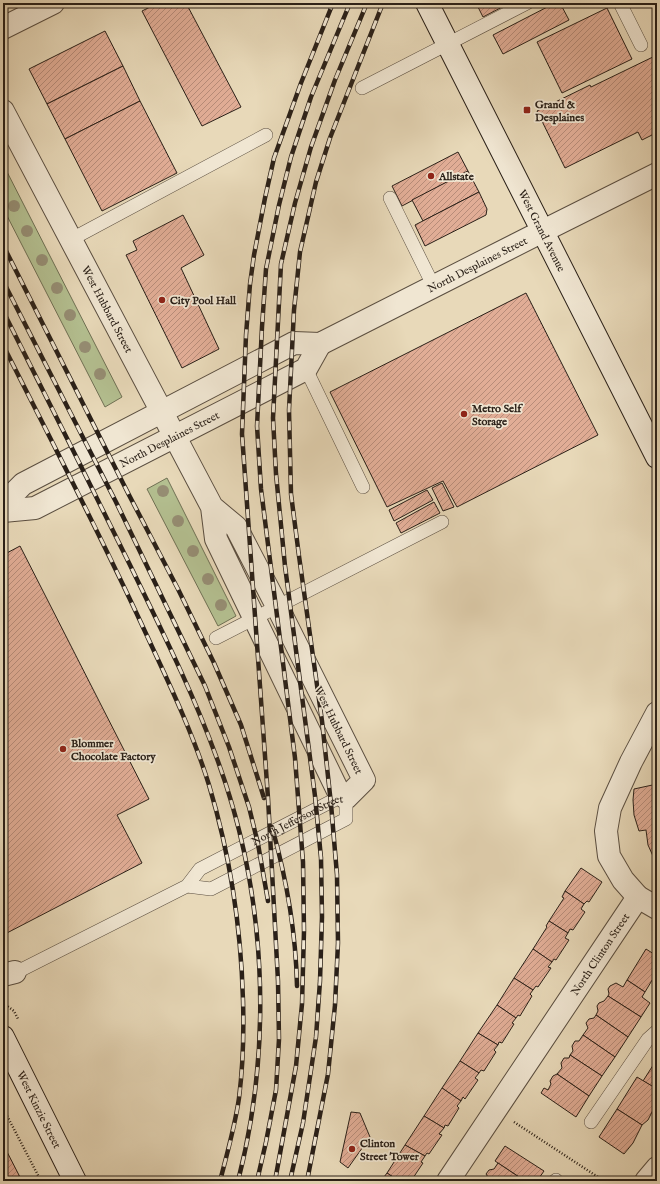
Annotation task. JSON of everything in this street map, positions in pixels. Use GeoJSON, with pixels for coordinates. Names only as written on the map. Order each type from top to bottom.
{"type":"FeatureCollection","features":[{"type":"Feature","properties":{"kind":"street"},"geometry":{"type":"LineString","coordinates":[[3,28],[53,3]]}},
{"type":"Feature","properties":{"kind":"street","name":"West Grand Avenue"},"geometry":{"type":"LineString","coordinates":[[427,3],[657,458]]}},
{"type":"Feature","properties":{"kind":"street","name":"West Hubbard Street"},"geometry":{"type":"LineString","coordinates":[[3,111],[212,507],[216,539],[338,791],[346,798],[364,780],[236,527],[212,507]]}},
{"type":"Feature","properties":{"kind":"street","name":"North Desplaines Street"},"geometry":{"type":"LineString","coordinates":[[3,504],[24,484],[294,343],[320,344],[657,174]]}},
{"type":"Feature","properties":{"kind":"street"},"geometry":{"type":"LineString","coordinates":[[306,370],[320,344]]}},
{"type":"Feature","properties":{"kind":"street","name":"North Desplaines Street"},"geometry":{"type":"LineString","coordinates":[[3,511],[35,508],[306,370]]}},
{"type":"Feature","properties":{"kind":"street"},"geometry":{"type":"LineString","coordinates":[[657,713],[631,762],[610,808],[606,831],[609,856],[623,880],[638,896],[657,908]]}},
{"type":"Feature","properties":{"kind":"street","name":"North Clinton Street"},"geometry":{"type":"LineString","coordinates":[[448,1181],[638,896]]}},
{"type":"Feature","properties":{"kind":"street","name":"West Kinzie Street"},"geometry":{"type":"LineString","coordinates":[[3,1037],[75,1181]]}},
{"type":"Feature","properties":{"kind":"street"},"geometry":{"type":"LineString","coordinates":[[646,1181],[657,1168]]}},
{"type":"Feature","properties":{"kind":"lane"},"geometry":{"type":"LineString","coordinates":[[362,88],[527,3]]}},
{"type":"Feature","properties":{"kind":"lane"},"geometry":{"type":"LineString","coordinates":[[620,3],[641,45]]}},
{"type":"Feature","properties":{"kind":"lane"},"geometry":{"type":"LineString","coordinates":[[70,240],[266,135]]}},
{"type":"Feature","properties":{"kind":"lane"},"geometry":{"type":"LineString","coordinates":[[390,198],[434,287]]}},
{"type":"Feature","properties":{"kind":"lane"},"geometry":{"type":"LineString","coordinates":[[306,370],[364,487]]}},
{"type":"Feature","properties":{"kind":"lane"},"geometry":{"type":"LineString","coordinates":[[216,638],[442,522]]}},
{"type":"Feature","properties":{"kind":"lane","name":"North Jefferson Street"},"geometry":{"type":"LineString","coordinates":[[9,973],[20,971],[186,886],[200,869],[336,799],[346,798],[346,819],[210,889],[186,886]]}},
{"type":"Feature","properties":{"kind":"lane"},"geometry":{"type":"LineString","coordinates":[[591,1122],[648,1039],[657,1031]]}},
{"type":"Feature","properties":{"kind":"path"},"geometry":{"type":"LineString","coordinates":[[3,1108],[41,1181]]}},
{"type":"Feature","properties":{"kind":"path"},"geometry":{"type":"LineString","coordinates":[[496,1110],[604,1181]]}},
{"type":"Feature","properties":{"kind":"green space"},"geometry":{"type":"Polygon","coordinates":[[[3,164],[122,397],[105,407],[3,208],[3,164]]]}},
{"type":"Feature","properties":{"kind":"green space"},"geometry":{"type":"Polygon","coordinates":[[[167,478],[236,616],[218,626],[147,489],[167,478]]]}},
{"type":"Feature","properties":{"kind":"building"},"geometry":{"type":"Polygon","coordinates":[[[158,3],[186,3],[241,107],[202,126],[142,11],[158,3]]]}},
{"type":"Feature","properties":{"kind":"building"},"geometry":{"type":"Polygon","coordinates":[[[476,3],[510,3],[483,17],[476,3]]]}},
{"type":"Feature","properties":{"kind":"building"},"geometry":{"type":"Polygon","coordinates":[[[555,3],[560,3],[569,20],[503,54],[493,35],[555,3]]]}},
{"type":"Feature","properties":{"kind":"building"},"geometry":{"type":"Polygon","coordinates":[[[607,8],[632,59],[562,93],[537,42],[607,8]]]}},
{"type":"Feature","properties":{"kind":"building"},"geometry":{"type":"Polygon","coordinates":[[[105,31],[123,66],[47,104],[29,69],[105,31]]]}},
{"type":"Feature","properties":{"kind":"building"},"geometry":{"type":"Polygon","coordinates":[[[657,55],[657,125],[654,127],[656,133],[642,140],[638,132],[565,168],[537,111],[657,55]]]}},
{"type":"Feature","properties":{"kind":"building"},"geometry":{"type":"Polygon","coordinates":[[[123,66],[140,101],[65,139],[47,104],[123,66]]]}},
{"type":"Feature","properties":{"kind":"building"},"geometry":{"type":"Polygon","coordinates":[[[140,101],[177,173],[102,211],[65,139],[140,101]]]}},
{"type":"Feature","properties":{"kind":"building"},"geometry":{"type":"Polygon","coordinates":[[[458,152],[468,171],[402,206],[392,186],[458,152]]]}},
{"type":"Feature","properties":{"kind":"building"},"geometry":{"type":"Polygon","coordinates":[[[468,171],[479,192],[423,221],[412,200],[468,171]]]}},
{"type":"Feature","properties":{"kind":"building"},"geometry":{"type":"Polygon","coordinates":[[[479,192],[487,209],[486,215],[425,246],[415,225],[479,192]]]}},
{"type":"Feature","properties":{"kind":"building"},"geometry":{"type":"Polygon","coordinates":[[[183,215],[204,255],[181,268],[219,349],[182,368],[126,255],[137,250],[133,241],[183,215]]]}},
{"type":"Feature","properties":{"kind":"building","name":"Metro Self Storage"},"geometry":{"type":"Polygon","coordinates":[[[526,293],[598,435],[457,507],[443,481],[387,507],[330,392],[526,293]]]}},
{"type":"Feature","properties":{"kind":"building"},"geometry":{"type":"Polygon","coordinates":[[[442,483],[454,507],[443,511],[432,488],[442,483]]]}},
{"type":"Feature","properties":{"kind":"building"},"geometry":{"type":"Polygon","coordinates":[[[427,490],[433,500],[394,521],[389,510],[427,490]]]}},
{"type":"Feature","properties":{"kind":"building"},"geometry":{"type":"Polygon","coordinates":[[[434,502],[440,513],[401,533],[396,523],[434,502]]]}},
{"type":"Feature","properties":{"kind":"building","name":"Blommer Chocolate Factory"},"geometry":{"type":"Polygon","coordinates":[[[20,546],[149,799],[117,815],[142,863],[3,935],[3,555],[20,546]]]}},
{"type":"Feature","properties":{"kind":"building"},"geometry":{"type":"Polygon","coordinates":[[[657,784],[657,865],[648,845],[646,830],[639,831],[634,815],[633,800],[634,789],[657,784]]]}},
{"type":"Feature","properties":{"kind":"building"},"geometry":{"type":"Polygon","coordinates":[[[581,868],[602,882],[589,902],[587,901],[584,904],[565,891],[581,868]]]}},
{"type":"Feature","properties":{"kind":"building"},"geometry":{"type":"Polygon","coordinates":[[[565,891],[584,904],[581,909],[585,912],[573,930],[570,929],[568,933],[549,921],[564,898],[562,897],[565,891]]]}},
{"type":"Feature","properties":{"kind":"building"},"geometry":{"type":"Polygon","coordinates":[[[549,921],[568,933],[565,938],[569,940],[556,960],[554,959],[552,962],[533,949],[547,927],[546,926],[549,921]]]}},
{"type":"Feature","properties":{"kind":"building"},"geometry":{"type":"Polygon","coordinates":[[[533,949],[552,962],[548,967],[551,968],[538,987],[536,986],[533,990],[514,978],[533,949]]]}},
{"type":"Feature","properties":{"kind":"building"},"geometry":{"type":"Polygon","coordinates":[[[646,949],[657,956],[657,979],[654,977],[645,992],[627,980],[646,949]]]}},
{"type":"Feature","properties":{"kind":"building"},"geometry":{"type":"Polygon","coordinates":[[[514,978],[533,990],[530,994],[532,996],[520,1016],[518,1015],[516,1018],[497,1005],[514,978]]]}},
{"type":"Feature","properties":{"kind":"building"},"geometry":{"type":"Polygon","coordinates":[[[627,980],[645,992],[642,997],[650,1003],[641,1017],[608,996],[608,989],[610,986],[616,983],[623,987],[627,980]]]}},
{"type":"Feature","properties":{"kind":"building"},"geometry":{"type":"Polygon","coordinates":[[[608,996],[641,1017],[628,1037],[596,1015],[598,1011],[597,1006],[608,996]]]}},
{"type":"Feature","properties":{"kind":"building"},"geometry":{"type":"Polygon","coordinates":[[[497,1005],[516,1018],[502,1043],[499,1042],[498,1045],[478,1033],[497,1005]]]}},
{"type":"Feature","properties":{"kind":"building"},"geometry":{"type":"Polygon","coordinates":[[[596,1015],[628,1037],[615,1057],[583,1035],[588,1028],[586,1023],[589,1019],[594,1018],[596,1015]]]}},
{"type":"Feature","properties":{"kind":"building"},"geometry":{"type":"Polygon","coordinates":[[[478,1033],[498,1045],[494,1050],[496,1052],[484,1071],[481,1070],[479,1073],[460,1061],[478,1033]]]}},
{"type":"Feature","properties":{"kind":"building"},"geometry":{"type":"Polygon","coordinates":[[[583,1035],[615,1057],[602,1076],[570,1055],[573,1051],[572,1046],[575,1041],[579,1041],[583,1035]]]}},
{"type":"Feature","properties":{"kind":"building"},"geometry":{"type":"Polygon","coordinates":[[[570,1055],[602,1076],[589,1096],[557,1074],[562,1068],[561,1063],[564,1058],[569,1058],[570,1055]]]}},
{"type":"Feature","properties":{"kind":"building"},"geometry":{"type":"Polygon","coordinates":[[[657,1059],[657,1089],[643,1081],[657,1059]]]}},
{"type":"Feature","properties":{"kind":"building"},"geometry":{"type":"Polygon","coordinates":[[[460,1061],[479,1073],[475,1078],[478,1080],[465,1099],[463,1097],[461,1101],[442,1088],[460,1061]]]}},
{"type":"Feature","properties":{"kind":"building"},"geometry":{"type":"Polygon","coordinates":[[[557,1074],[589,1096],[576,1117],[541,1093],[544,1088],[548,1090],[551,1084],[550,1081],[553,1076],[557,1074]]]}},
{"type":"Feature","properties":{"kind":"building"},"geometry":{"type":"Polygon","coordinates":[[[637,1077],[657,1089],[657,1102],[648,1120],[642,1125],[617,1109],[637,1077]]]}},
{"type":"Feature","properties":{"kind":"building"},"geometry":{"type":"Polygon","coordinates":[[[442,1088],[461,1101],[457,1106],[459,1108],[448,1126],[445,1125],[444,1128],[424,1116],[442,1088]]]}},
{"type":"Feature","properties":{"kind":"building"},"geometry":{"type":"Polygon","coordinates":[[[617,1109],[642,1125],[633,1143],[624,1154],[599,1137],[617,1109]]]}},
{"type":"Feature","properties":{"kind":"building","name":"Clinton Street Tower"},"geometry":{"type":"Polygon","coordinates":[[[351,1112],[360,1113],[370,1137],[348,1168],[340,1162],[351,1112]]]}},
{"type":"Feature","properties":{"kind":"building"},"geometry":{"type":"Polygon","coordinates":[[[424,1116],[444,1128],[439,1134],[442,1135],[429,1154],[427,1153],[425,1156],[405,1145],[424,1116]]]}},
{"type":"Feature","properties":{"kind":"building"},"geometry":{"type":"Polygon","coordinates":[[[3,1144],[22,1181],[3,1181],[3,1144]]]}},
{"type":"Feature","properties":{"kind":"building"},"geometry":{"type":"Polygon","coordinates":[[[405,1145],[425,1156],[421,1162],[423,1163],[411,1181],[399,1181],[387,1173],[405,1145]]]}},
{"type":"Feature","properties":{"kind":"building"},"geometry":{"type":"Polygon","coordinates":[[[505,1146],[544,1171],[537,1181],[525,1181],[495,1161],[505,1146]]]}},
{"type":"Feature","properties":{"kind":"building"},"geometry":{"type":"Polygon","coordinates":[[[498,1163],[525,1181],[489,1181],[486,1179],[488,1177],[486,1174],[489,1170],[494,1169],[498,1163]]]}},
{"type":"Feature","properties":{"kind":"building"},"geometry":{"type":"Polygon","coordinates":[[[387,1173],[399,1181],[381,1181],[387,1173]]]}},
{"type":"Feature","properties":{"kind":"railway"},"geometry":{"type":"LineString","coordinates":[[257,1181],[276,1090],[279,1039],[278,981],[268,798],[242,434],[246,335],[254,255],[274,158],[301,83],[333,3]]}},
{"type":"Feature","properties":{"kind":"railway"},"geometry":{"type":"LineString","coordinates":[[275,1181],[296,1066],[302,1004],[304,931],[303,862],[295,758],[261,489],[257,426],[262,327],[266,269],[279,205],[291,157],[311,97],[350,3]]}},
{"type":"Feature","properties":{"kind":"railway"},"geometry":{"type":"LineString","coordinates":[[290,1181],[303,1123],[316,1037],[322,917],[321,858],[315,796],[285,566],[276,474],[273,418],[281,264],[295,203],[311,147],[335,80],[367,3]]}},
{"type":"Feature","properties":{"kind":"railway"},"geometry":{"type":"LineString","coordinates":[[307,1181],[328,1074],[335,1005],[338,943],[337,875],[322,721],[291,494],[289,410],[294,310],[300,252],[316,182],[330,138],[383,3]]}},
{"type":"Feature","properties":{"kind":"railway"},"geometry":{"type":"LineString","coordinates":[[3,245],[178,589],[214,663],[241,725],[264,798]]}},
{"type":"Feature","properties":{"kind":"railway"},"geometry":{"type":"LineString","coordinates":[[3,281],[116,502],[205,686],[229,747],[249,807],[258,844],[268,901]]}},
{"type":"Feature","properties":{"kind":"railway"},"geometry":{"type":"LineString","coordinates":[[3,311],[175,659],[207,731],[233,807],[246,859],[254,913],[259,967],[260,1021],[257,1075],[249,1128],[238,1181]]}},
{"type":"Feature","properties":{"kind":"railway"},"geometry":{"type":"LineString","coordinates":[[3,345],[74,484],[169,684],[195,744],[216,811],[223,838],[237,918],[242,973],[243,1012],[242,1062],[239,1098],[220,1181]]}},
{"type":"Feature","properties":{"kind":"railway"},"geometry":{"type":"LineString","coordinates":[[272,827],[282,866],[289,906],[295,947],[297,986]]}},
{"type":"Feature","properties":{"kind":"place","name":"Grand & Desplaines"},"geometry":{"type":"Point","coordinates":[527,110]}},
{"type":"Feature","properties":{"kind":"place","name":"Allstate"},"geometry":{"type":"Point","coordinates":[431,176]}},
{"type":"Feature","properties":{"kind":"place","name":"City Pool Hall"},"geometry":{"type":"Point","coordinates":[162,300]}},
{"type":"Feature","properties":{"kind":"place","name":"Metro Self Storage"},"geometry":{"type":"Point","coordinates":[464,414]}},
{"type":"Feature","properties":{"kind":"place","name":"Blommer Chocolate Factory"},"geometry":{"type":"Point","coordinates":[63,749]}},
{"type":"Feature","properties":{"kind":"place","name":"Clinton Street Tower"},"geometry":{"type":"Point","coordinates":[352,1149]}}]}
